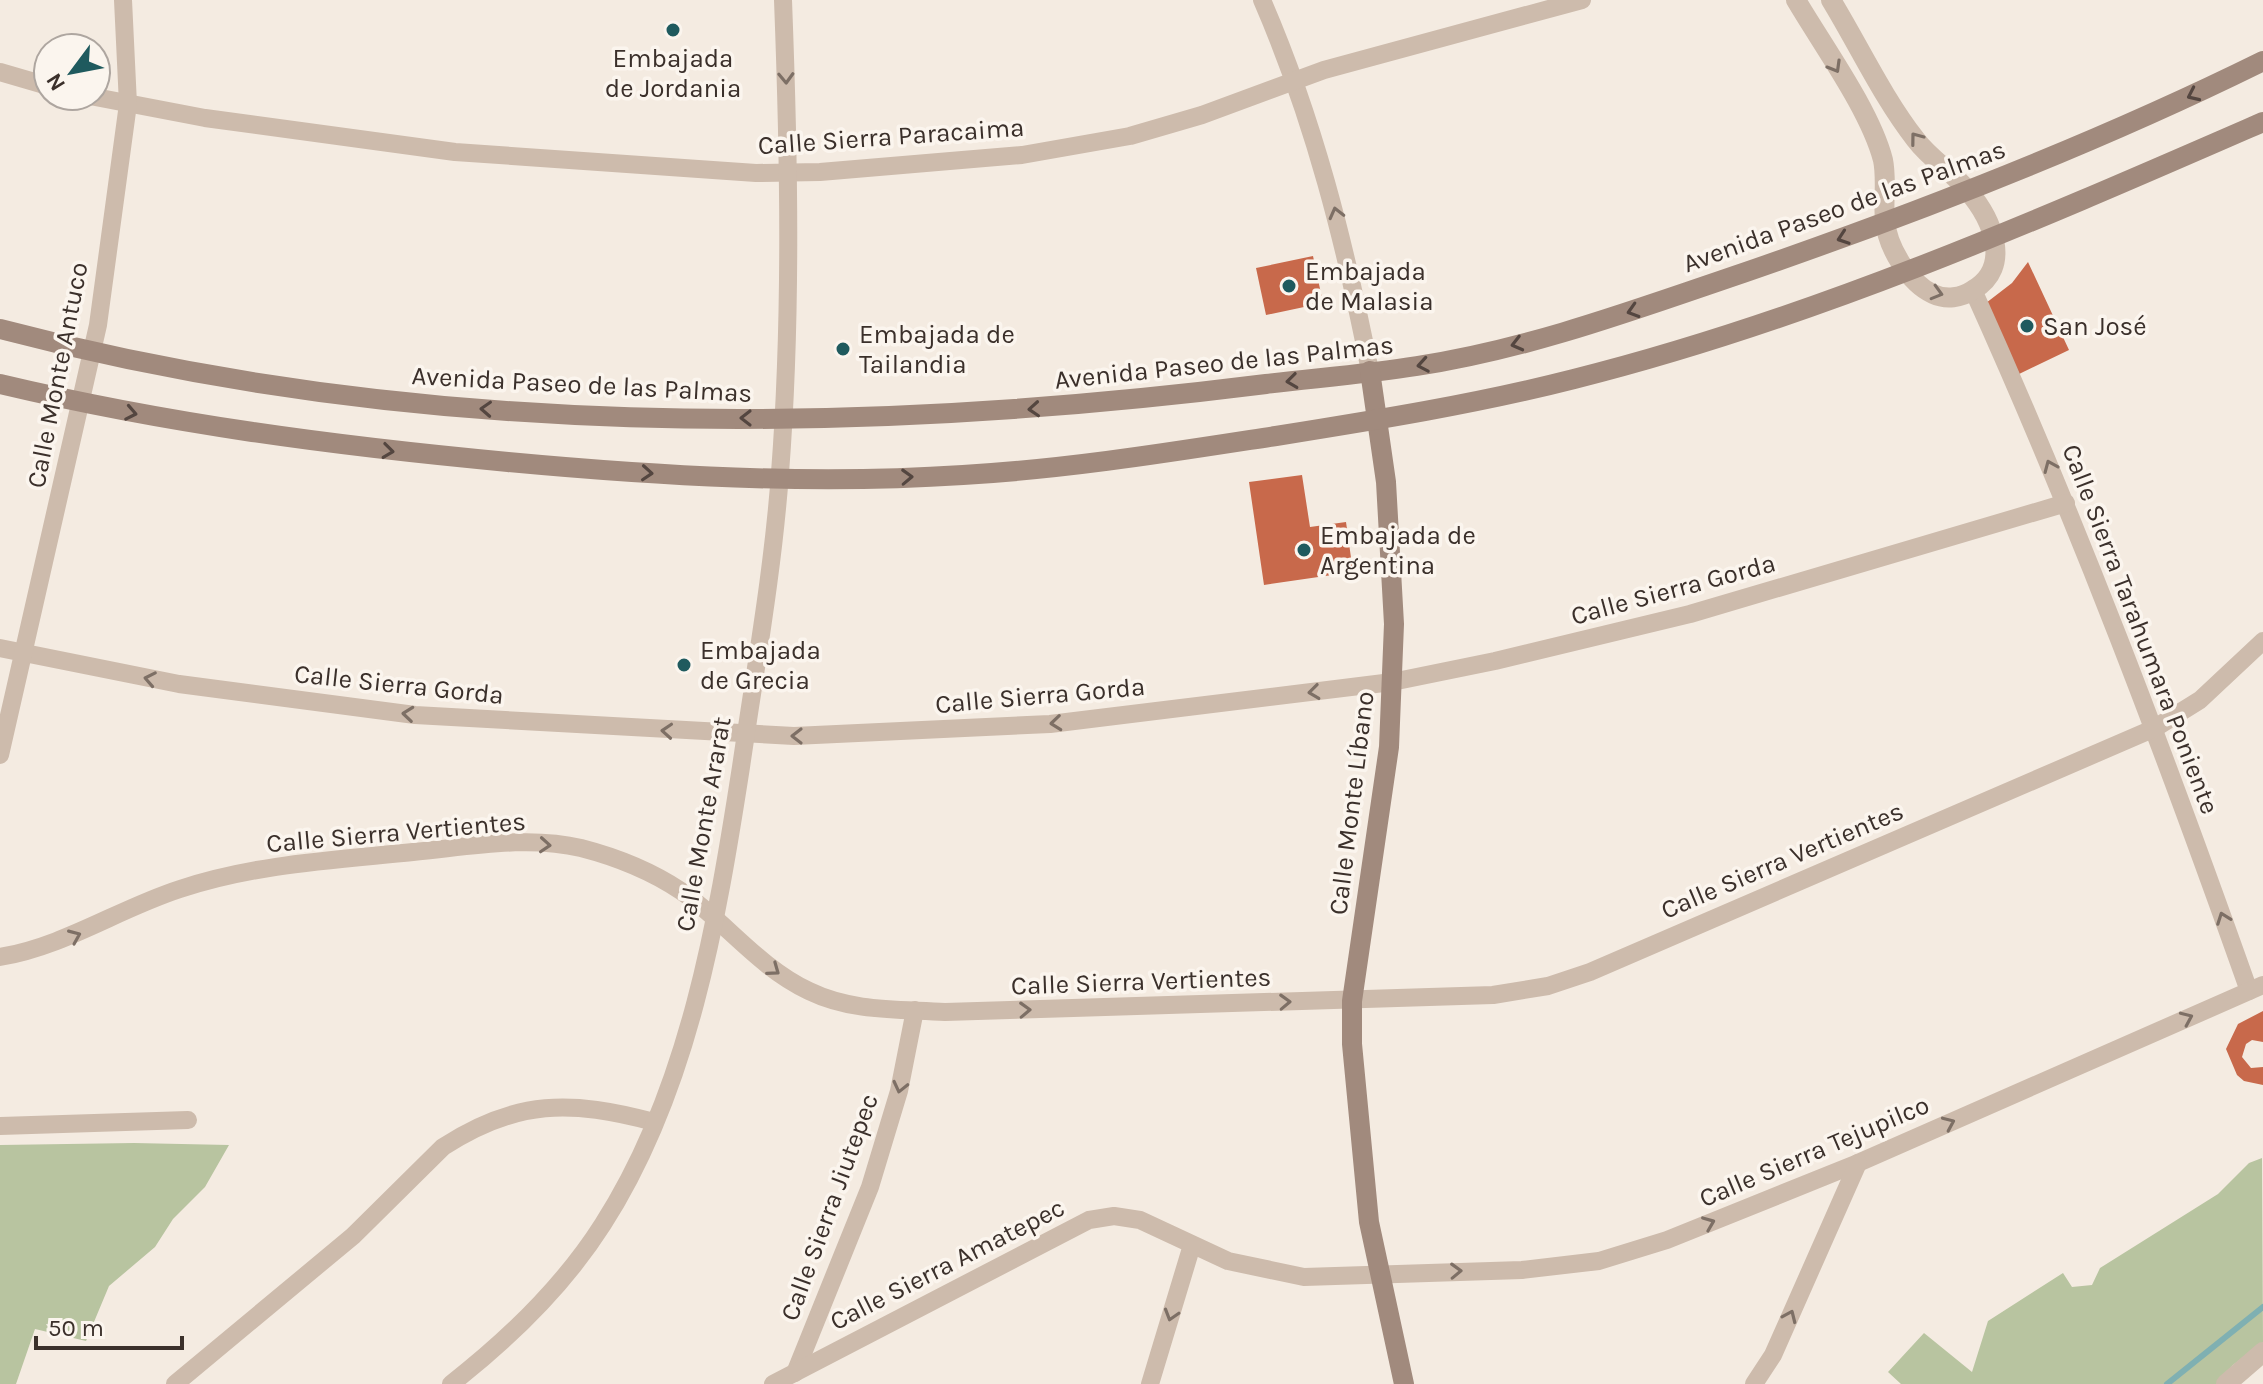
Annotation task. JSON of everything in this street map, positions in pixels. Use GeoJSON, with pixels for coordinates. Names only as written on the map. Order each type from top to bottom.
{"type":"FeatureCollection","features":[{"type":"Feature","properties":{"kind":"main road","name":"Avenida Paseo de las Palmas"},"geometry":{"type":"LineString","coordinates":[[0,329],[92,352],[263,385],[410,403],[636,418],[859,420],[1045,408],[1419,366],[1558,333],[1638,309],[1885,224],[2169,106],[2263,61]]}},
{"type":"Feature","properties":{"kind":"main road"},"geometry":{"type":"LineString","coordinates":[[0,384],[185,424],[394,451],[638,472],[780,478],[961,475],[1146,456],[1377,419],[1577,379],[1907,274],[2263,122]]}},
{"type":"Feature","properties":{"kind":"main road","name":"Calle Monte Líbano"},"geometry":{"type":"LineString","coordinates":[[1370,371],[1386,482],[1392,594],[1392,682],[1389,747],[1352,1001],[1361,1164],[1378,1274],[1404,1384]]}},
{"type":"Feature","properties":{"kind":"street","name":"Calle Monte Antuco"},"geometry":{"type":"LineString","coordinates":[[0,755],[92,352],[128,104],[123,0]]}},
{"type":"Feature","properties":{"kind":"street","name":"Calle Monte Ararat"},"geometry":{"type":"LineString","coordinates":[[451,1384],[523,1323],[581,1257],[626,1184],[669,1083],[715,919],[745,735],[780,478],[789,173],[783,0]]}},
{"type":"Feature","properties":{"kind":"street","name":"Calle Monte Líbano"},"geometry":{"type":"LineString","coordinates":[[1262,0],[1294,81],[1333,200],[1370,371]]}},
{"type":"Feature","properties":{"kind":"street"},"geometry":{"type":"LineString","coordinates":[[1796,0],[1872,130],[1883,162],[1885,224],[1907,274],[1921,288],[1938,296],[1957,297],[1973,290],[1988,279],[1996,262],[1995,239],[1968,191],[1916,140],[1831,0]]}},
{"type":"Feature","properties":{"kind":"street","name":"Calle Sierra Paracaima"},"geometry":{"type":"LineString","coordinates":[[112,101],[455,152],[789,173],[1022,155],[1130,136],[1202,115],[1294,81],[1574,1]]}},
{"type":"Feature","properties":{"kind":"street"},"geometry":{"type":"LineString","coordinates":[[0,72],[32,81]]}},
{"type":"Feature","properties":{"kind":"street","name":"Calle Sierra Tarahumara Poniente"},"geometry":{"type":"LineString","coordinates":[[1973,290],[2066,503],[2256,988]]}},
{"type":"Feature","properties":{"kind":"street","name":"Calle Sierra Gorda"},"geometry":{"type":"LineString","coordinates":[[0,648],[179,684],[415,715],[745,735],[841,736],[1050,724],[1392,682],[1495,661],[1690,614],[2066,503]]}},
{"type":"Feature","properties":{"kind":"street","name":"Calle Sierra Vertientes"},"geometry":{"type":"LineString","coordinates":[[0,957],[54,944],[180,889],[223,877],[285,865],[486,845],[579,848],[621,860],[682,892],[771,968],[811,992],[842,1004],[915,1010],[1493,995],[1576,976],[2155,728],[2210,691],[2263,641]]}},
{"type":"Feature","properties":{"kind":"street","name":"Calle Sierra Tejupilco"},"geometry":{"type":"LineString","coordinates":[[1192,1245],[1228,1261],[1304,1277],[1522,1270],[1599,1261],[1667,1240],[1858,1163],[2256,988]]}},
{"type":"Feature","properties":{"kind":"street","name":"Calle Sierra Jiutepec"},"geometry":{"type":"LineString","coordinates":[[795,1373],[874,1173],[899,1091],[915,1010]]}},
{"type":"Feature","properties":{"kind":"street"},"geometry":{"type":"LineString","coordinates":[[175,1384],[320,1265],[443,1147],[465,1133],[529,1108],[562,1105],[603,1109],[654,1122]]}},
{"type":"Feature","properties":{"kind":"street"},"geometry":{"type":"LineString","coordinates":[[0,1126],[188,1120]]}},
{"type":"Feature","properties":{"kind":"street"},"geometry":{"type":"LineString","coordinates":[[1754,1384],[1773,1355],[1858,1163]]}},
{"type":"Feature","properties":{"kind":"street","name":"Calle Sierra Amatepec"},"geometry":{"type":"LineString","coordinates":[[773,1384],[1089,1220],[1114,1216],[1140,1220],[1192,1245]]}},
{"type":"Feature","properties":{"kind":"street"},"geometry":{"type":"LineString","coordinates":[[1150,1384],[1192,1245]]}},
{"type":"Feature","properties":{"kind":"street"},"geometry":{"type":"LineString","coordinates":[[2226,1384],[2263,1352]]}},
{"type":"Feature","properties":{"kind":"green space"},"geometry":{"type":"Polygon","coordinates":[[[0,1145],[229,1145],[205,1187],[173,1219],[155,1247],[109,1286],[86,1341],[35,1329],[16,1384],[0,1384],[0,1145]]]}},
{"type":"Feature","properties":{"kind":"green space"},"geometry":{"type":"Polygon","coordinates":[[[2262,1158],[2263,1342],[2233,1365],[2216,1384],[1901,1384],[1888,1372],[1924,1333],[1972,1372],[1988,1321],[2063,1273],[2072,1287],[2092,1285],[2100,1268],[2218,1194],[2249,1163],[2262,1158]]]}},
{"type":"Feature","properties":{"kind":"building","name":"Embajada de Malasia"},"geometry":{"type":"Polygon","coordinates":[[[1313,256],[1323,303],[1266,315],[1256,268],[1313,256]]]}},
{"type":"Feature","properties":{"kind":"building","name":"San José"},"geometry":{"type":"Polygon","coordinates":[[[2028,262],[2069,350],[2017,375],[1986,303],[2012,283],[2028,262]]]}},
{"type":"Feature","properties":{"kind":"building","name":"Embajada de Argentina"},"geometry":{"type":"Polygon","coordinates":[[[1302,475],[1310,527],[1346,522],[1353,572],[1264,585],[1249,482],[1302,475]]]}},
{"type":"Feature","properties":{"kind":"building"},"geometry":{"type":"Polygon","coordinates":[[[2263,1011],[2263,1042],[2252,1040],[2246,1044],[2242,1057],[2251,1068],[2263,1067],[2263,1085],[2244,1081],[2237,1075],[2226,1049],[2238,1024],[2263,1011]]]}},
{"type":"Feature","properties":{"kind":"waterway"},"geometry":{"type":"LineString","coordinates":[[2167,1384],[2263,1307]]}},
{"type":"Feature","properties":{"kind":"place","name":"Embajada de Jordania"},"geometry":{"type":"Point","coordinates":[673,30]}},
{"type":"Feature","properties":{"kind":"place","name":"Embajada de Malasia"},"geometry":{"type":"Point","coordinates":[1289,286]}},
{"type":"Feature","properties":{"kind":"place","name":"San José"},"geometry":{"type":"Point","coordinates":[2027,326]}},
{"type":"Feature","properties":{"kind":"place","name":"Embajada de Tailandia"},"geometry":{"type":"Point","coordinates":[843,349]}},
{"type":"Feature","properties":{"kind":"place","name":"Embajada de Argentina"},"geometry":{"type":"Point","coordinates":[1304,550]}},
{"type":"Feature","properties":{"kind":"place","name":"Embajada de Grecia"},"geometry":{"type":"Point","coordinates":[684,665]}}]}
